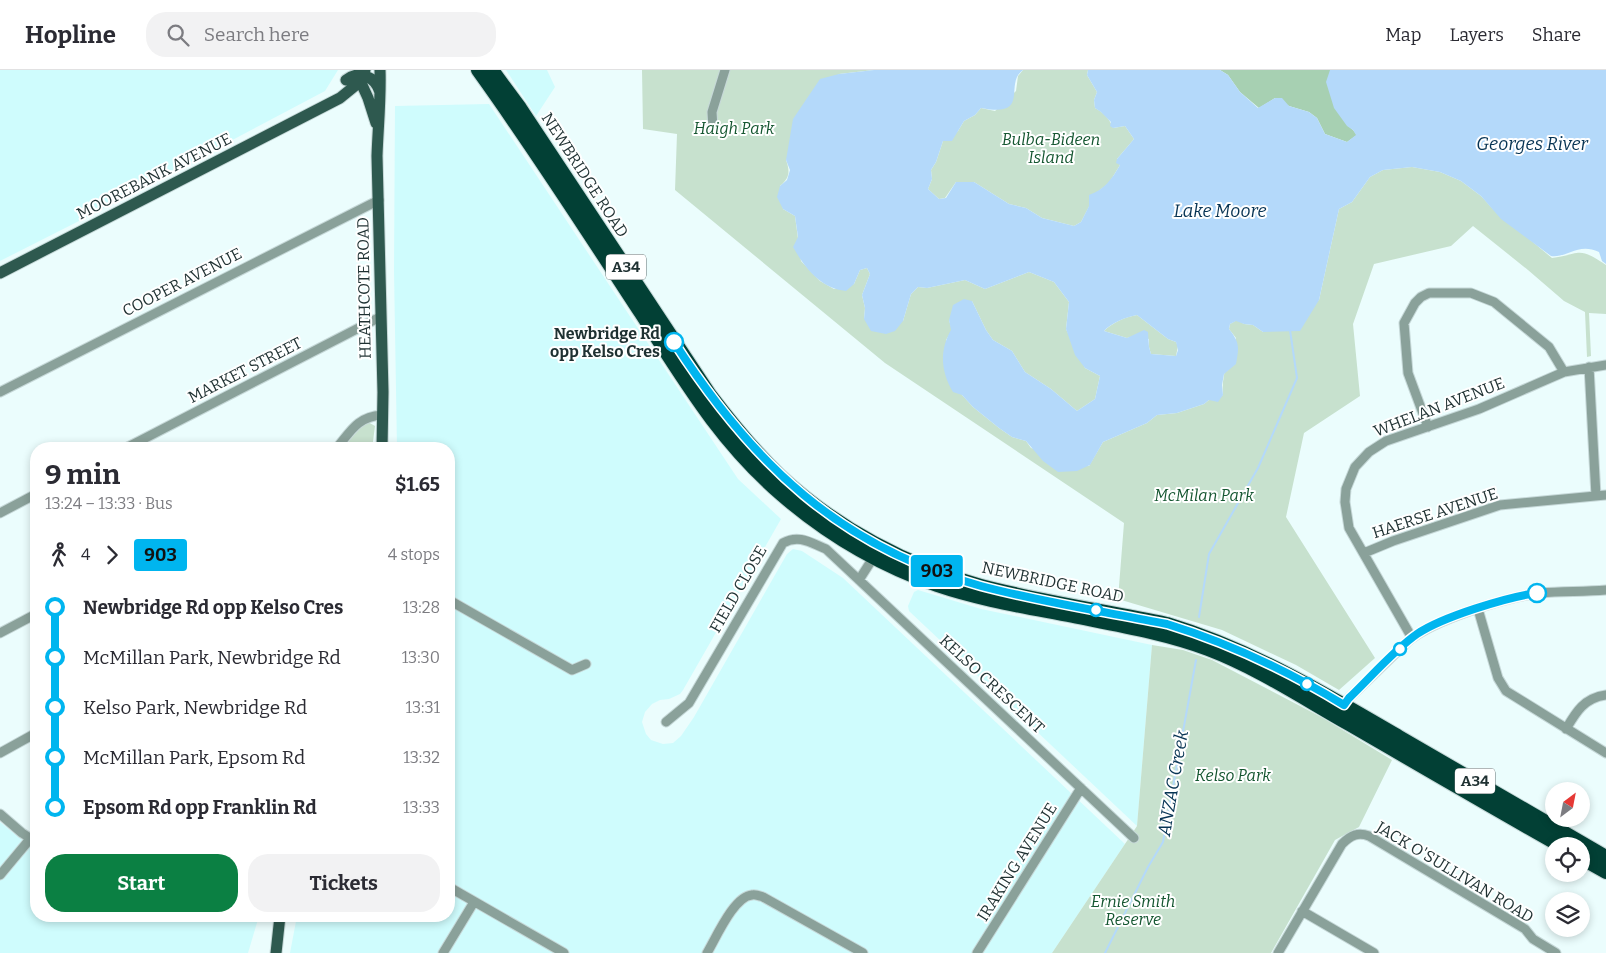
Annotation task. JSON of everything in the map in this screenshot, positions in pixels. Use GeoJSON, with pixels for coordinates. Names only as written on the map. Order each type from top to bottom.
{"type":"FeatureCollection","features":[{"type":"Feature","properties":{"kind":"highway","name":"NEWBRIDGE ROAD"},"geometry":{"type":"LineString","coordinates":[[478,70],[683,379],[724,437],[783,496],[829,532],[877,552]]}},
{"type":"Feature","properties":{"kind":"highway","name":"NEWBRIDGE ROAD"},"geometry":{"type":"LineString","coordinates":[[492,70],[520,108],[680,352],[736,429],[771,467],[799,493],[903,571],[963,593],[1130,628],[1182,635],[1256,657],[1344,705],[1606,857]]}},
{"type":"Feature","properties":{"kind":"highway","name":"NEWBRIDGE ROAD"},"geometry":{"type":"LineString","coordinates":[[1210,644],[1545,837]]}},
{"type":"Feature","properties":{"kind":"highway"},"geometry":{"type":"LineString","coordinates":[[1590,863],[1606,872]]}},
{"type":"Feature","properties":{"kind":"main road","name":"HEATHCOTE ROAD"},"geometry":{"type":"LineString","coordinates":[[380,70],[381,96],[378,127],[380,318],[383,392],[382,442]]}},
{"type":"Feature","properties":{"kind":"main road","name":"HEATHCOTE ROAD"},"geometry":{"type":"LineString","coordinates":[[360,75],[378,127]]}},
{"type":"Feature","properties":{"kind":"main road"},"geometry":{"type":"LineString","coordinates":[[360,75],[377,84],[381,96]]}},
{"type":"Feature","properties":{"kind":"main road","name":"MOOREBANK AVENUE"},"geometry":{"type":"LineString","coordinates":[[0,273],[340,98],[348,86],[360,75]]}},
{"type":"Feature","properties":{"kind":"main road"},"geometry":{"type":"LineString","coordinates":[[276,953],[279,922]]}},
{"type":"Feature","properties":{"kind":"street"},"geometry":{"type":"LineString","coordinates":[[713,129],[712,112],[725,70]]}},
{"type":"Feature","properties":{"kind":"street","name":"COOPER AVENUE"},"geometry":{"type":"LineString","coordinates":[[0,392],[379,200]]}},
{"type":"Feature","properties":{"kind":"street"},"geometry":{"type":"LineString","coordinates":[[1428,426],[1408,373],[1404,323],[1415,303],[1429,293],[1471,292],[1494,302],[1548,347],[1564,372]]}},
{"type":"Feature","properties":{"kind":"street","name":"MARKET STREET"},"geometry":{"type":"LineString","coordinates":[[138,442],[380,318]]}},
{"type":"Feature","properties":{"kind":"street","name":"WHELAN AVENUE"},"geometry":{"type":"LineString","coordinates":[[1412,638],[1349,528],[1346,516],[1346,489],[1355,467],[1368,452],[1386,441],[1479,409],[1564,372],[1606,365]]}},
{"type":"Feature","properties":{"kind":"street"},"geometry":{"type":"LineString","coordinates":[[1589,367],[1596,496]]}},
{"type":"Feature","properties":{"kind":"street"},"geometry":{"type":"LineString","coordinates":[[342,442],[361,420],[369,416],[382,416]]}},
{"type":"Feature","properties":{"kind":"street","name":"HAERSE AVENUE"},"geometry":{"type":"LineString","coordinates":[[1364,553],[1393,540],[1500,505],[1606,495]]}},
{"type":"Feature","properties":{"kind":"street"},"geometry":{"type":"LineString","coordinates":[[0,512],[30,497]]}},
{"type":"Feature","properties":{"kind":"street","name":"FIELD CLOSE"},"geometry":{"type":"LineString","coordinates":[[666,722],[689,703],[783,542],[792,538],[803,539],[826,549],[859,580]]}},
{"type":"Feature","properties":{"kind":"street"},"geometry":{"type":"LineString","coordinates":[[859,580],[877,552]]}},
{"type":"Feature","properties":{"kind":"street","name":"KELSO CRESCENT"},"geometry":{"type":"LineString","coordinates":[[859,580],[1134,838]]}},
{"type":"Feature","properties":{"kind":"street"},"geometry":{"type":"LineString","coordinates":[[1337,717],[1349,698],[1412,638],[1436,625],[1478,609],[1533,594],[1606,590]]}},
{"type":"Feature","properties":{"kind":"street"},"geometry":{"type":"LineString","coordinates":[[455,603],[572,670],[586,664]]}},
{"type":"Feature","properties":{"kind":"street"},"geometry":{"type":"LineString","coordinates":[[1478,609],[1498,678],[1506,691],[1606,753]]}},
{"type":"Feature","properties":{"kind":"street"},"geometry":{"type":"LineString","coordinates":[[0,633],[30,617]]}},
{"type":"Feature","properties":{"kind":"street"},"geometry":{"type":"LineString","coordinates":[[1566,729],[1584,702],[1595,696],[1606,695]]}},
{"type":"Feature","properties":{"kind":"street"},"geometry":{"type":"LineString","coordinates":[[0,753],[30,736]]}},
{"type":"Feature","properties":{"kind":"street","name":"IRAKING AVENUE"},"geometry":{"type":"LineString","coordinates":[[978,953],[1081,788]]}},
{"type":"Feature","properties":{"kind":"street"},"geometry":{"type":"LineString","coordinates":[[0,814],[30,839]]}},
{"type":"Feature","properties":{"kind":"street","name":"JACK O'SULLIVAN ROAD"},"geometry":{"type":"LineString","coordinates":[[1278,953],[1342,844],[1358,834],[1365,835],[1524,929],[1533,939],[1556,953]]}},
{"type":"Feature","properties":{"kind":"street"},"geometry":{"type":"LineString","coordinates":[[0,875],[30,844]]}},
{"type":"Feature","properties":{"kind":"street"},"geometry":{"type":"LineString","coordinates":[[455,891],[564,953]]}},
{"type":"Feature","properties":{"kind":"street"},"geometry":{"type":"LineString","coordinates":[[708,953],[733,908],[741,899],[752,895],[763,897],[863,953]]}},
{"type":"Feature","properties":{"kind":"street"},"geometry":{"type":"LineString","coordinates":[[443,953],[474,902]]}},
{"type":"Feature","properties":{"kind":"street"},"geometry":{"type":"LineString","coordinates":[[1302,911],[1374,953]]}},
{"type":"Feature","properties":{"kind":"shaded area"},"geometry":{"type":"Polygon","coordinates":[[[0,70],[338,70],[325,91],[0,261],[0,70]]]}},
{"type":"Feature","properties":{"kind":"shaded area"},"geometry":{"type":"Polygon","coordinates":[[[506,70],[547,70],[555,87],[536,116],[506,70]]]}},
{"type":"Feature","properties":{"kind":"shaded area"},"geometry":{"type":"Polygon","coordinates":[[[489,104],[738,479],[781,519],[683,690],[680,694],[669,699],[660,700],[652,704],[645,712],[642,722],[646,734],[651,740],[663,744],[673,743],[681,736],[694,717],[787,554],[793,549],[802,551],[843,578],[1125,844],[1052,953],[290,953],[296,922],[455,922],[455,442],[397,442],[394,271],[395,106],[489,104]]]}},
{"type":"Feature","properties":{"kind":"shaded area"},"geometry":{"type":"Polygon","coordinates":[[[918,590],[981,609],[1152,645],[1137,826],[909,611],[908,606],[914,592],[918,590]]]}},
{"type":"Feature","properties":{"kind":"shaded area"},"geometry":{"type":"Polygon","coordinates":[[[0,822],[30,846],[30,922],[257,922],[248,953],[0,953],[0,822]]]}},
{"type":"Feature","properties":{"kind":"green space"},"geometry":{"type":"Polygon","coordinates":[[[642,70],[874,70],[839,74],[786,160],[788,174],[786,180],[780,186],[783,209],[795,216],[801,261],[820,281],[834,289],[854,284],[860,270],[867,268],[870,274],[862,295],[865,308],[864,319],[903,321],[911,294],[918,287],[927,288],[965,280],[985,289],[1029,272],[1054,282],[1069,302],[1066,329],[1085,368],[1100,376],[1095,399],[1077,411],[1051,389],[1025,372],[1012,351],[993,340],[972,301],[949,320],[952,330],[946,340],[962,395],[973,407],[1012,437],[1026,441],[1031,448],[1089,466],[1103,442],[1147,423],[1157,415],[1177,413],[1223,395],[1224,373],[1236,338],[1229,329],[1230,324],[1237,320],[1244,324],[1253,325],[1263,332],[1319,300],[1339,209],[1352,202],[1370,177],[1383,170],[1412,167],[1440,172],[1461,181],[1481,196],[1492,208],[1552,258],[1574,253],[1584,253],[1606,265],[1606,314],[1589,313],[1591,356],[1587,357],[1585,312],[1564,301],[1473,226],[1451,246],[1374,264],[1353,324],[1360,396],[1304,433],[1286,517],[1375,658],[1339,690],[1296,665],[1222,630],[1118,599],[1124,523],[885,363],[675,190],[677,134],[643,129],[642,70]]]}},
{"type":"Feature","properties":{"kind":"green space","name":"Bulba-Bideen Island"},"geometry":{"type":"Polygon","coordinates":[[[1023,70],[1088,70],[1087,75],[1097,92],[1094,100],[1095,108],[1106,116],[1113,128],[1125,126],[1134,139],[1117,159],[1120,165],[1109,183],[1096,193],[1081,222],[1074,226],[1042,218],[1026,208],[1009,204],[974,182],[956,182],[945,198],[939,199],[928,189],[932,179],[931,170],[936,162],[943,141],[958,131],[964,121],[975,115],[981,108],[995,111],[1016,91],[1018,76],[1023,70]]]}},
{"type":"Feature","properties":{"kind":"green space"},"geometry":{"type":"Polygon","coordinates":[[[1220,70],[1330,70],[1347,125],[1357,135],[1347,142],[1325,134],[1317,118],[1309,112],[1289,106],[1275,98],[1259,108],[1240,92],[1228,75],[1220,70]]]}},
{"type":"Feature","properties":{"kind":"green space"},"geometry":{"type":"Polygon","coordinates":[[[1137,315],[1168,339],[1176,342],[1178,346],[1176,356],[1151,354],[1149,339],[1134,336],[1127,338],[1104,331],[1119,321],[1137,315]]]}},
{"type":"Feature","properties":{"kind":"green space"},"geometry":{"type":"Polygon","coordinates":[[[368,422],[375,426],[373,442],[348,442],[368,422]]]}},
{"type":"Feature","properties":{"kind":"green space","name":"Kelso Park"},"geometry":{"type":"Polygon","coordinates":[[[1152,645],[1183,650],[1212,660],[1323,718],[1392,760],[1359,827],[1335,840],[1271,953],[1052,953],[1137,826],[1152,645]]]}},
{"type":"Feature","properties":{"kind":"water","name":"Lake Moore"},"geometry":{"type":"Polygon","coordinates":[[[874,70],[1023,70],[1015,83],[1014,98],[1011,104],[1006,108],[997,110],[981,108],[975,115],[964,121],[952,141],[943,141],[936,162],[931,170],[932,179],[928,189],[939,199],[946,198],[956,182],[974,182],[1009,204],[1026,208],[1042,218],[1074,226],[1081,222],[1089,206],[1089,195],[1099,190],[1111,179],[1120,165],[1116,163],[1117,159],[1134,139],[1125,126],[1113,128],[1110,126],[1111,122],[1095,108],[1094,100],[1097,92],[1087,75],[1088,70],[1220,70],[1228,75],[1240,92],[1258,108],[1275,98],[1282,98],[1289,106],[1309,112],[1317,118],[1325,134],[1347,142],[1356,135],[1334,108],[1326,82],[1330,70],[1606,70],[1606,264],[1602,261],[1599,252],[1592,249],[1579,249],[1563,255],[1551,256],[1501,219],[1481,196],[1461,181],[1440,172],[1412,167],[1383,170],[1370,177],[1352,202],[1339,209],[1319,300],[1300,331],[1263,332],[1253,325],[1236,321],[1230,324],[1229,329],[1238,345],[1237,358],[1236,364],[1224,374],[1223,395],[1218,402],[1209,400],[1204,404],[1177,413],[1157,415],[1147,423],[1103,442],[1090,465],[1077,471],[1058,472],[1043,461],[1026,441],[1012,437],[973,407],[962,395],[953,392],[946,377],[943,361],[947,338],[951,330],[949,320],[953,305],[964,299],[972,301],[993,340],[1012,351],[1025,372],[1051,389],[1077,411],[1095,399],[1100,376],[1085,368],[1075,355],[1066,329],[1069,302],[1054,282],[1029,272],[985,289],[965,280],[927,288],[918,287],[911,294],[903,321],[895,331],[886,334],[871,331],[864,319],[865,308],[862,295],[870,274],[867,268],[860,270],[854,284],[846,291],[837,289],[828,286],[814,276],[793,247],[798,237],[795,216],[783,209],[777,197],[780,186],[787,180],[790,170],[786,160],[793,119],[820,79],[839,74],[874,70]],[[1137,315],[1119,321],[1104,331],[1127,338],[1144,330],[1148,332],[1151,354],[1176,356],[1178,350],[1176,342],[1168,339],[1137,315]]]}},
{"type":"Feature","properties":{"kind":"waterway","name":"ANZAC Creek"},"geometry":{"type":"LineString","coordinates":[[1199,617],[1209,554],[1258,468],[1297,378],[1290,330]]}},
{"type":"Feature","properties":{"kind":"waterway","name":"ANZAC Creek"},"geometry":{"type":"LineString","coordinates":[[1105,953],[1148,867],[1163,842],[1196,660]]}},
{"type":"Feature","properties":{"kind":"bus line","name":"903"},"geometry":{"type":"LineString","coordinates":[[674,342],[732,424],[780,476],[826,513],[880,546],[923,566],[979,585],[1167,624],[1195,633],[1256,657],[1344,705],[1408,641],[1424,630],[1506,600],[1537,593]]}},
{"type":"Feature","properties":{"kind":"place","name":"Newbridge Rd opp Kelso Cres"},"geometry":{"type":"Point","coordinates":[674,342]}},
{"type":"Feature","properties":{"kind":"park label","name":"Haigh Park"},"geometry":{"type":"Point","coordinates":[734,128]}},
{"type":"Feature","properties":{"kind":"park label","name":"McMilan Park"},"geometry":{"type":"Point","coordinates":[1204,495]}},
{"type":"Feature","properties":{"kind":"park label","name":"Ernie Smith Reserve"},"geometry":{"type":"Point","coordinates":[1133,910]}},
{"type":"Feature","properties":{"kind":"water label","name":"Georges River"},"geometry":{"type":"Point","coordinates":[1532,144]}}]}
